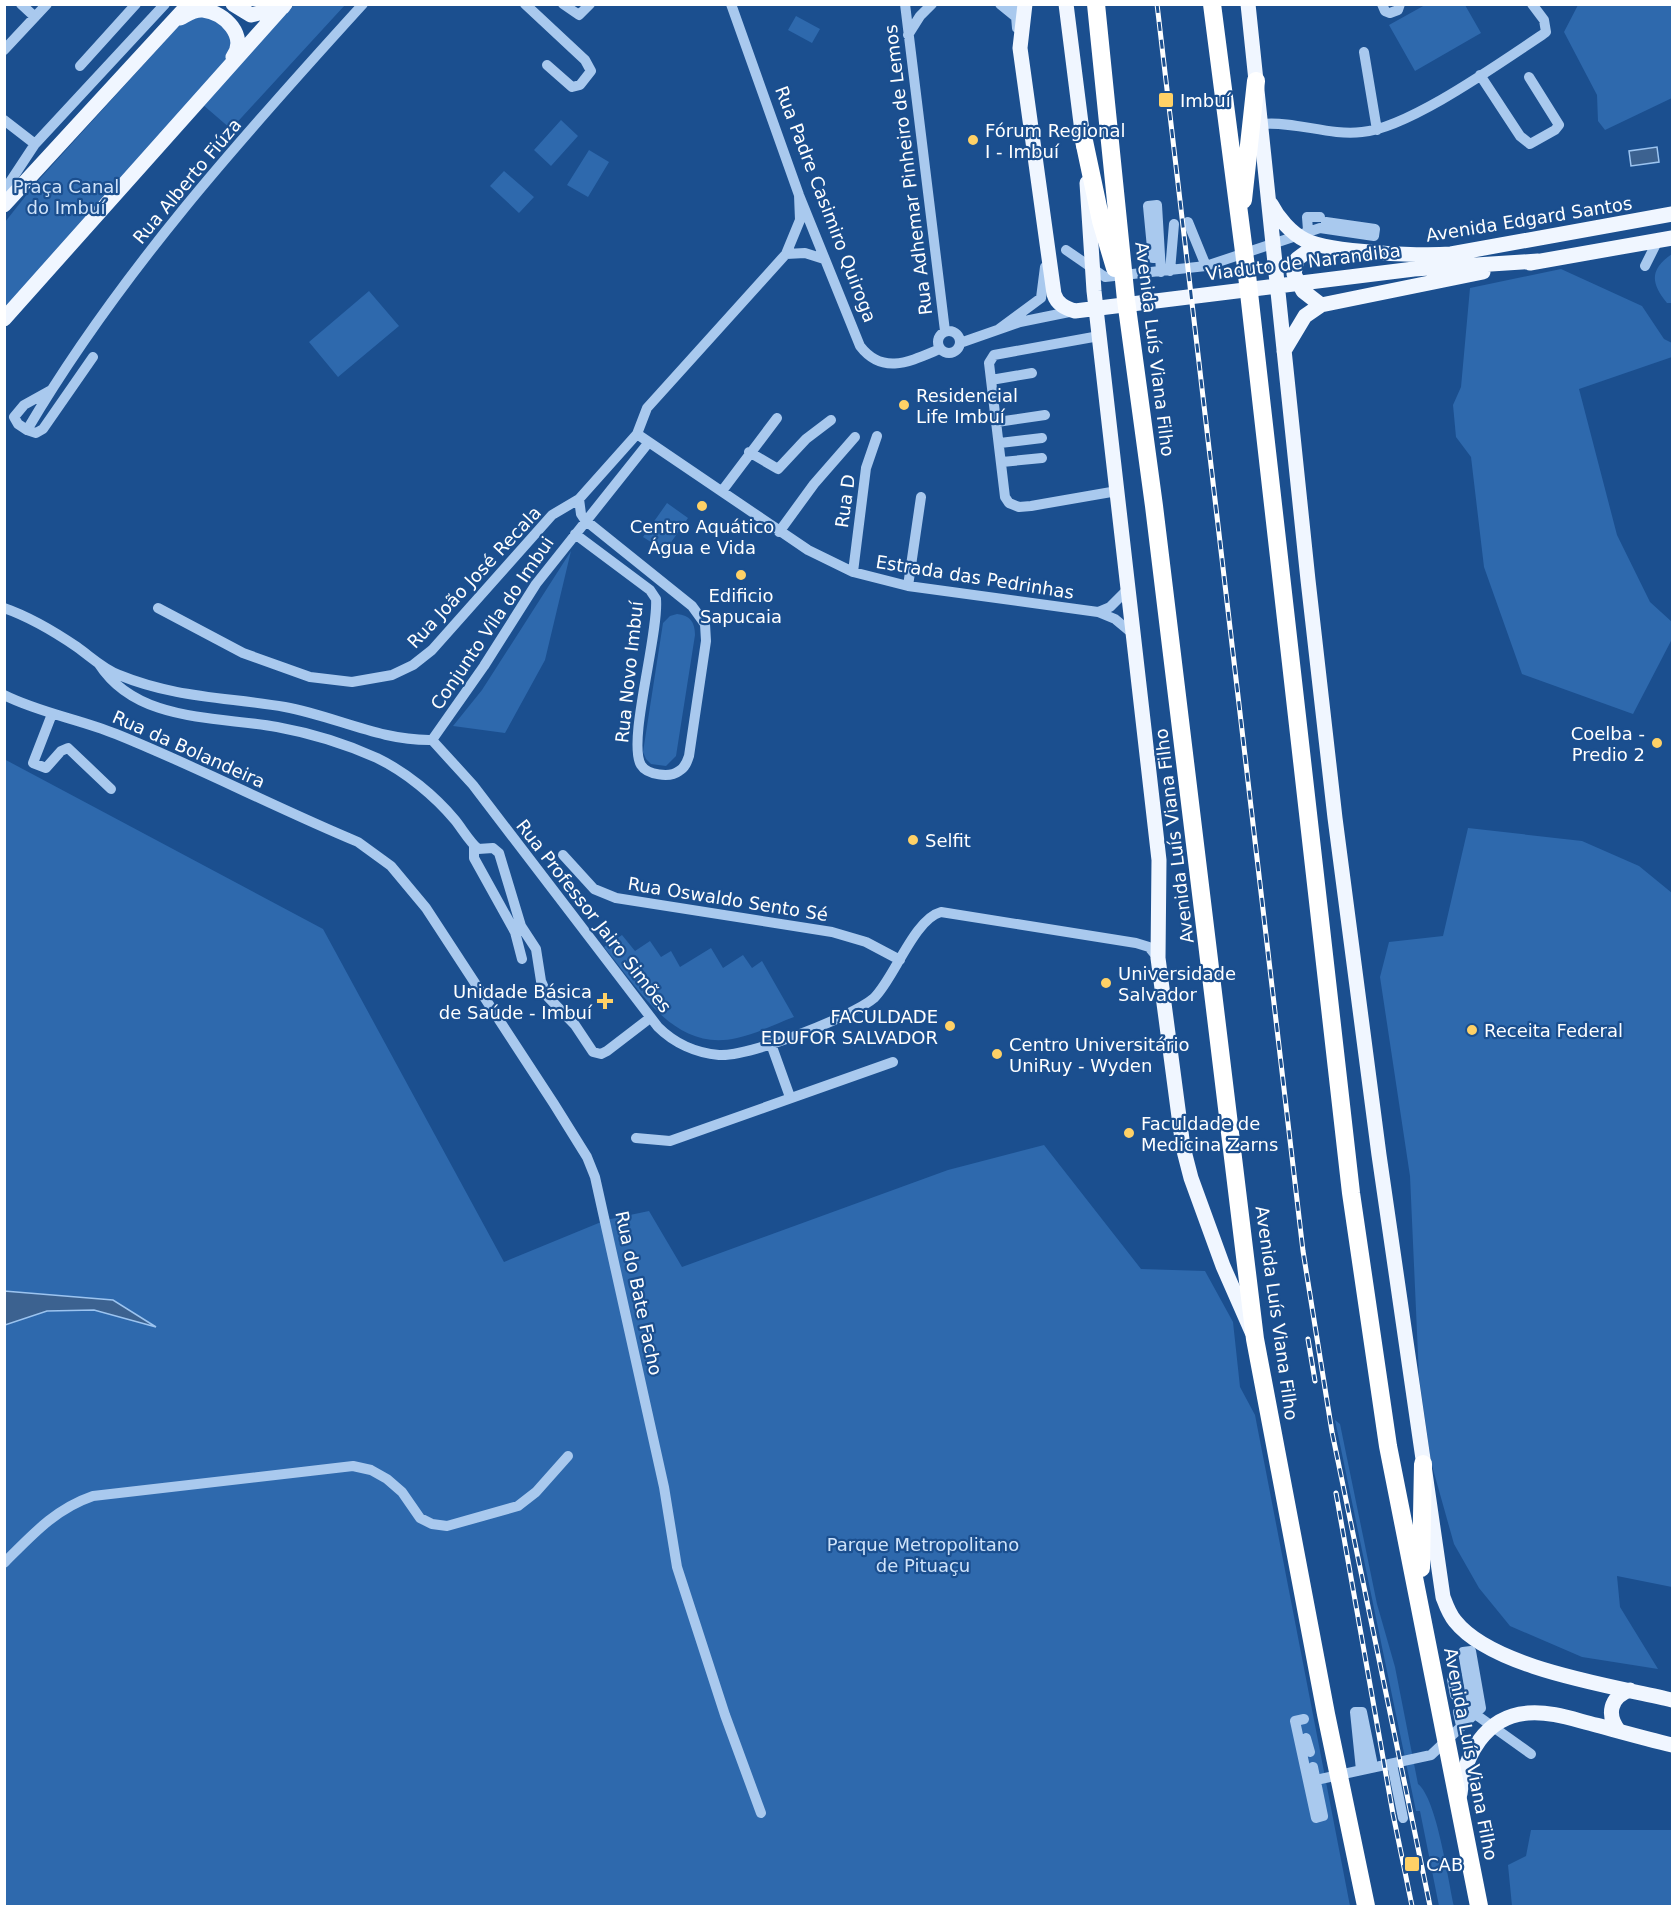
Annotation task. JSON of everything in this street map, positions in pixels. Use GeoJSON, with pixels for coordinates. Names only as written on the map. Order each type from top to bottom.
{"type":"FeatureCollection","features":[{"type":"Feature","properties":{"kind":"highway","name":"Avenida Luís Viana Filho"},"geometry":{"type":"LineString","coordinates":[[1096,4],[1126,300],[1154,506],[1256,1339],[1326,1714],[1366,1906]]}},
{"type":"Feature","properties":{"kind":"highway","name":"Avenida Luís Viana Filho"},"geometry":{"type":"LineString","coordinates":[[1212,4],[1240,225],[1351,1193],[1388,1446],[1458,1806],[1480,1901]]}},
{"type":"Feature","properties":{"kind":"highway"},"geometry":{"type":"LineString","coordinates":[[1240,225],[1256,81]]}},
{"type":"Feature","properties":{"kind":"highway"},"geometry":{"type":"LineString","coordinates":[[1083,136],[1101,222],[1126,300]]}},
{"type":"Feature","properties":{"kind":"highway"},"geometry":{"type":"LineString","coordinates":[[1422,1612],[1423,1464]]}},
{"type":"Feature","properties":{"kind":"main road"},"geometry":{"type":"LineString","coordinates":[[4,205],[189,4]]}},
{"type":"Feature","properties":{"kind":"main road"},"geometry":{"type":"LineString","coordinates":[[233,4],[251,15],[284,6]]}},
{"type":"Feature","properties":{"kind":"main road","name":"Avenida Luís Viana Filho"},"geometry":{"type":"LineString","coordinates":[[1066,4],[1083,136],[1099,336],[1159,860],[1158,958],[1183,1147],[1191,1178],[1223,1266],[1256,1339]]}},
{"type":"Feature","properties":{"kind":"main road","name":"Avenida Luís Viana Filho"},"geometry":{"type":"LineString","coordinates":[[1248,4],[1335,818],[1379,1155],[1443,1597],[1455,1622],[1479,1642],[1496,1651],[1550,1671],[1672,1700]]}},
{"type":"Feature","properties":{"kind":"main road"},"geometry":{"type":"LineString","coordinates":[[4,319],[222,72],[284,6]]}},
{"type":"Feature","properties":{"kind":"main road"},"geometry":{"type":"LineString","coordinates":[[174,21],[194,10],[204,10],[233,28],[239,49],[222,72]]}},
{"type":"Feature","properties":{"kind":"main road"},"geometry":{"type":"LineString","coordinates":[[1021,11],[1020,48],[1044,230],[1056,299],[1066,308],[1078,310]]}},
{"type":"Feature","properties":{"kind":"main road","name":"Avenida Edgard Santos"},"geometry":{"type":"LineString","coordinates":[[1269,198],[1279,216],[1292,231],[1316,244],[1406,255],[1451,255],[1672,214]]}},
{"type":"Feature","properties":{"kind":"main road"},"geometry":{"type":"LineString","coordinates":[[1284,351],[1305,316],[1321,305],[1538,261],[1665,239]]}},
{"type":"Feature","properties":{"kind":"main road"},"geometry":{"type":"LineString","coordinates":[[1316,244],[1297,259],[1294,274],[1303,291],[1321,305]]}},
{"type":"Feature","properties":{"kind":"main road","name":"Viaduto de Narandiba"},"geometry":{"type":"LineString","coordinates":[[1078,310],[1414,269],[1538,261]]}},
{"type":"Feature","properties":{"kind":"main road"},"geometry":{"type":"LineString","coordinates":[[1619,1731],[1612,1720],[1611,1709],[1617,1698],[1630,1690]]}},
{"type":"Feature","properties":{"kind":"main road"},"geometry":{"type":"LineString","coordinates":[[1458,1806],[1462,1778],[1472,1750],[1490,1729],[1515,1715],[1539,1713],[1672,1745]]}},
{"type":"Feature","properties":{"kind":"street"},"geometry":{"type":"LineString","coordinates":[[21,4],[35,17]]}},
{"type":"Feature","properties":{"kind":"street"},"geometry":{"type":"LineString","coordinates":[[4,50],[47,4]]}},
{"type":"Feature","properties":{"kind":"street"},"geometry":{"type":"LineString","coordinates":[[4,191],[35,144],[165,4]]}},
{"type":"Feature","properties":{"kind":"street","name":"Rua Alberto Fiúza"},"geometry":{"type":"LineString","coordinates":[[51,390],[16,413],[15,420],[27,430],[51,390],[180,213],[363,4]]}},
{"type":"Feature","properties":{"kind":"street"},"geometry":{"type":"LineString","coordinates":[[525,4],[585,60],[591,71],[580,85],[572,87],[547,65]]}},
{"type":"Feature","properties":{"kind":"street"},"geometry":{"type":"LineString","coordinates":[[563,4],[579,15],[590,4]]}},
{"type":"Feature","properties":{"kind":"street","name":"Rua Padre Casimiro Quiroga"},"geometry":{"type":"LineString","coordinates":[[731,4],[799,195],[856,338],[870,357],[892,364],[903,364],[927,354],[939,345]]}},
{"type":"Feature","properties":{"kind":"street","name":"Rua Adhemar Pinheiro de Lemos"},"geometry":{"type":"LineString","coordinates":[[905,4],[945,331]]}},
{"type":"Feature","properties":{"kind":"street"},"geometry":{"type":"LineString","coordinates":[[908,35],[920,16],[932,4]]}},
{"type":"Feature","properties":{"kind":"street"},"geometry":{"type":"LineString","coordinates":[[1000,4],[1021,11]]}},
{"type":"Feature","properties":{"kind":"street"},"geometry":{"type":"LineString","coordinates":[[1015,4],[1021,11]]}},
{"type":"Feature","properties":{"kind":"street"},"geometry":{"type":"LineString","coordinates":[[1382,4],[1383,9],[1390,14],[1396,12],[1400,4]]}},
{"type":"Feature","properties":{"kind":"street"},"geometry":{"type":"LineString","coordinates":[[1262,124],[1343,133],[1377,130],[1423,108],[1542,35],[1547,28],[1532,4]]}},
{"type":"Feature","properties":{"kind":"street"},"geometry":{"type":"LineString","coordinates":[[80,66],[134,5]]}},
{"type":"Feature","properties":{"kind":"street"},"geometry":{"type":"LineString","coordinates":[[1364,52],[1377,130]]}},
{"type":"Feature","properties":{"kind":"street"},"geometry":{"type":"LineString","coordinates":[[1480,75],[1520,136],[1530,144],[1556,130],[1559,125],[1529,77]]}},
{"type":"Feature","properties":{"kind":"street"},"geometry":{"type":"LineString","coordinates":[[4,120],[35,144]]}},
{"type":"Feature","properties":{"kind":"street","name":"Rua João José Recala"},"geometry":{"type":"LineString","coordinates":[[158,608],[223,644],[285,670],[332,682],[372,680],[413,665],[432,650],[552,515],[579,499],[637,434],[647,408],[786,254],[800,220],[799,195]]}},
{"type":"Feature","properties":{"kind":"street"},"geometry":{"type":"LineString","coordinates":[[1155,257],[1151,210],[1154,210],[1156,258],[1153,258],[1148,206],[1157,205],[1165,271]]}},
{"type":"Feature","properties":{"kind":"street"},"geometry":{"type":"LineString","coordinates":[[1308,230],[1307,217],[1320,217]]}},
{"type":"Feature","properties":{"kind":"street"},"geometry":{"type":"LineString","coordinates":[[1332,217],[1344,217]]}},
{"type":"Feature","properties":{"kind":"street"},"geometry":{"type":"LineString","coordinates":[[1188,222],[1206,266]]}},
{"type":"Feature","properties":{"kind":"street"},"geometry":{"type":"LineString","coordinates":[[1066,250],[1105,277],[1206,266],[1308,230],[1320,228],[1374,236],[1375,229],[1326,222],[1326,225],[1358,229]]}},
{"type":"Feature","properties":{"kind":"street"},"geometry":{"type":"LineString","coordinates":[[1165,271],[1174,224]]}},
{"type":"Feature","properties":{"kind":"street"},"geometry":{"type":"LineString","coordinates":[[999,329],[1031,308],[1044,292],[1044,230]]}},
{"type":"Feature","properties":{"kind":"street"},"geometry":{"type":"LineString","coordinates":[[1645,266],[1665,239]]}},
{"type":"Feature","properties":{"kind":"street"},"geometry":{"type":"LineString","coordinates":[[786,254],[805,253],[824,259]]}},
{"type":"Feature","properties":{"kind":"street"},"geometry":{"type":"LineString","coordinates":[[960,339],[975,337],[1020,322],[1078,310]]}},
{"type":"Feature","properties":{"kind":"street"},"geometry":{"type":"LineString","coordinates":[[945,331],[953,331],[960,339],[958,349],[952,353],[939,345],[945,331]]}},
{"type":"Feature","properties":{"kind":"street"},"geometry":{"type":"LineString","coordinates":[[1099,336],[994,354],[989,363],[1005,497],[1013,506],[1031,506],[1117,490]]}},
{"type":"Feature","properties":{"kind":"street"},"geometry":{"type":"LineString","coordinates":[[27,430],[36,433],[43,429],[93,357]]}},
{"type":"Feature","properties":{"kind":"street"},"geometry":{"type":"LineString","coordinates":[[991,380],[1032,373]]}},
{"type":"Feature","properties":{"kind":"street"},"geometry":{"type":"LineString","coordinates":[[997,422],[1045,415]]}},
{"type":"Feature","properties":{"kind":"street"},"geometry":{"type":"LineString","coordinates":[[722,490],[777,418]]}},
{"type":"Feature","properties":{"kind":"street"},"geometry":{"type":"LineString","coordinates":[[749,452],[778,469],[806,439],[831,420]]}},
{"type":"Feature","properties":{"kind":"street","name":"Estrada das Pedrinhas"},"geometry":{"type":"LineString","coordinates":[[637,434],[722,490],[779,532],[831,563],[853,572],[908,586],[1098,612],[1115,619],[1133,634]]}},
{"type":"Feature","properties":{"kind":"street","name":"Rua D"},"geometry":{"type":"LineString","coordinates":[[853,572],[862,489],[866,468],[877,436]]}},
{"type":"Feature","properties":{"kind":"street"},"geometry":{"type":"LineString","coordinates":[[779,532],[855,437]]}},
{"type":"Feature","properties":{"kind":"street"},"geometry":{"type":"LineString","coordinates":[[1000,443],[1042,438]]}},
{"type":"Feature","properties":{"kind":"street","name":"Conjunto Vila do Imbui"},"geometry":{"type":"LineString","coordinates":[[432,740],[484,666],[524,601],[648,442]]}},
{"type":"Feature","properties":{"kind":"street"},"geometry":{"type":"LineString","coordinates":[[1002,462],[1042,458]]}},
{"type":"Feature","properties":{"kind":"street"},"geometry":{"type":"LineString","coordinates":[[908,586],[921,496]]}},
{"type":"Feature","properties":{"kind":"street"},"geometry":{"type":"LineString","coordinates":[[579,499],[580,514],[585,520]]}},
{"type":"Feature","properties":{"kind":"street","name":"Rua Novo Imbuí"},"geometry":{"type":"LineString","coordinates":[[574,534],[650,590],[656,599],[639,732],[638,759],[645,770],[673,774],[682,768],[688,756],[706,641],[705,624],[692,606],[585,520]]}},
{"type":"Feature","properties":{"kind":"street"},"geometry":{"type":"LineString","coordinates":[[612,561],[621,550]]}},
{"type":"Feature","properties":{"kind":"street","name":"Estrada das Pedrinhas"},"geometry":{"type":"LineString","coordinates":[[1098,612],[1110,607],[1128,589]]}},
{"type":"Feature","properties":{"kind":"street"},"geometry":{"type":"LineString","coordinates":[[4,608],[20,614],[77,647],[99,664],[124,677],[185,696],[298,710],[388,736],[432,740]]}},
{"type":"Feature","properties":{"kind":"street"},"geometry":{"type":"LineString","coordinates":[[99,664],[108,679],[124,692],[164,709],[201,719],[294,730],[363,752],[395,768],[455,820],[474,846],[482,850],[493,848],[499,853],[521,926],[536,949],[541,981],[548,997],[575,1024],[593,1052],[601,1054],[607,1051],[650,1018]]}},
{"type":"Feature","properties":{"kind":"street","name":"Rua da Bolandeira"},"geometry":{"type":"LineString","coordinates":[[4,695],[24,705],[70,717],[118,735],[358,842]]}},
{"type":"Feature","properties":{"kind":"street"},"geometry":{"type":"LineString","coordinates":[[294,730],[298,710]]}},
{"type":"Feature","properties":{"kind":"street"},"geometry":{"type":"LineString","coordinates":[[52,714],[33,763],[46,768],[61,751],[68,748],[111,789]]}},
{"type":"Feature","properties":{"kind":"street","name":"Rua Professor Jairo Simões"},"geometry":{"type":"LineString","coordinates":[[432,740],[473,785],[650,1018],[672,1038],[701,1052],[722,1056],[771,1044],[850,1014],[864,1006],[876,996],[927,921],[941,912],[1136,943],[1149,947],[1158,958]]}},
{"type":"Feature","properties":{"kind":"street","name":"Rua do Bate Facho"},"geometry":{"type":"LineString","coordinates":[[358,842],[391,867],[426,908],[590,1164],[600,1192],[615,1259],[664,1487],[677,1567],[761,1813]]}},
{"type":"Feature","properties":{"kind":"street"},"geometry":{"type":"LineString","coordinates":[[474,846],[474,858],[515,932],[522,959]]}},
{"type":"Feature","properties":{"kind":"street","name":"Rua Oswaldo Sento Sé"},"geometry":{"type":"LineString","coordinates":[[563,855],[594,889],[616,898],[832,932],[866,942],[900,960]]}},
{"type":"Feature","properties":{"kind":"street"},"geometry":{"type":"LineString","coordinates":[[1136,943],[1158,928]]}},
{"type":"Feature","properties":{"kind":"street"},"geometry":{"type":"LineString","coordinates":[[771,1044],[789,1097]]}},
{"type":"Feature","properties":{"kind":"street"},"geometry":{"type":"LineString","coordinates":[[636,1138],[670,1141],[893,1062]]}},
{"type":"Feature","properties":{"kind":"street"},"geometry":{"type":"LineString","coordinates":[[4,1563],[52,1516],[93,1496],[353,1466],[371,1470],[387,1479],[402,1492],[420,1518],[432,1524],[447,1526],[518,1506],[532,1496],[568,1456]]}},
{"type":"Feature","properties":{"kind":"street"},"geometry":{"type":"LineString","coordinates":[[1316,1780],[1431,1755],[1481,1708],[1471,1651],[1463,1652],[1473,1709],[1478,1708],[1470,1661]]}},
{"type":"Feature","properties":{"kind":"street"},"geometry":{"type":"LineString","coordinates":[[1452,1679],[1455,1695]]}},
{"type":"Feature","properties":{"kind":"street"},"geometry":{"type":"LineString","coordinates":[[1360,1725],[1365,1762],[1372,1761],[1362,1712],[1355,1712],[1361,1770]]}},
{"type":"Feature","properties":{"kind":"street"},"geometry":{"type":"LineString","coordinates":[[1458,1712],[1461,1726]]}},
{"type":"Feature","properties":{"kind":"street"},"geometry":{"type":"LineString","coordinates":[[1474,1714],[1531,1754]]}},
{"type":"Feature","properties":{"kind":"street"},"geometry":{"type":"LineString","coordinates":[[1304,1719],[1296,1721],[1316,1818],[1323,1816],[1313,1767]]}},
{"type":"Feature","properties":{"kind":"street"},"geometry":{"type":"LineString","coordinates":[[1306,1738],[1310,1752]]}},
{"type":"Feature","properties":{"kind":"street"},"geometry":{"type":"LineString","coordinates":[[1392,1764],[1402,1818]]}},
{"type":"Feature","properties":{"kind":"green space"},"geometry":{"type":"Polygon","coordinates":[[[288,5],[345,5],[231,129],[202,104],[288,5]]]}},
{"type":"Feature","properties":{"kind":"green space"},"geometry":{"type":"Polygon","coordinates":[[[1425,5],[1465,5],[1481,33],[1415,71],[1389,25],[1425,5]]]}},
{"type":"Feature","properties":{"kind":"green space"},"geometry":{"type":"Polygon","coordinates":[[[1578,5],[1672,5],[1672,98],[1605,130],[1598,121],[1597,95],[1564,32],[1578,5]]]}},
{"type":"Feature","properties":{"kind":"green space","name":"Praça Canal do Imbuí"},"geometry":{"type":"Polygon","coordinates":[[[210,15],[233,33],[235,51],[5,313],[5,222],[36,183],[183,21],[193,16],[210,15]]]}},
{"type":"Feature","properties":{"kind":"green space"},"geometry":{"type":"Polygon","coordinates":[[[796,16],[820,29],[812,43],[788,30],[796,16]]]}},
{"type":"Feature","properties":{"kind":"green space"},"geometry":{"type":"Polygon","coordinates":[[[561,120],[578,136],[551,166],[534,150],[561,120]]]}},
{"type":"Feature","properties":{"kind":"green space"},"geometry":{"type":"Polygon","coordinates":[[[589,150],[609,162],[588,197],[567,185],[589,150]]]}},
{"type":"Feature","properties":{"kind":"green space"},"geometry":{"type":"Polygon","coordinates":[[[504,171],[534,197],[519,213],[490,186],[504,171]]]}},
{"type":"Feature","properties":{"kind":"green space"},"geometry":{"type":"Polygon","coordinates":[[[1672,254],[1672,303],[1667,303],[1655,283],[1655,277],[1659,266],[1672,254]]]}},
{"type":"Feature","properties":{"kind":"green space"},"geometry":{"type":"Polygon","coordinates":[[[1561,269],[1642,306],[1664,339],[1672,343],[1672,357],[1579,389],[1617,535],[1650,602],[1672,622],[1672,639],[1633,714],[1522,674],[1484,567],[1471,457],[1456,437],[1453,405],[1461,387],[1470,288],[1561,269]]]}},
{"type":"Feature","properties":{"kind":"green space"},"geometry":{"type":"Polygon","coordinates":[[[369,291],[399,326],[338,377],[309,342],[369,291]]]}},
{"type":"Feature","properties":{"kind":"green space"},"geometry":{"type":"Polygon","coordinates":[[[667,503],[688,518],[665,551],[643,537],[667,503]]]}},
{"type":"Feature","properties":{"kind":"green space"},"geometry":{"type":"Polygon","coordinates":[[[571,551],[545,660],[505,733],[453,726],[482,690],[571,551]]]}},
{"type":"Feature","properties":{"kind":"green space"},"geometry":{"type":"Polygon","coordinates":[[[677,614],[691,620],[695,635],[676,756],[666,766],[651,764],[643,752],[663,623],[670,616],[677,614]]]}},
{"type":"Feature","properties":{"kind":"green space","name":"Parque Metropolitano de Pituaçu"},"geometry":{"type":"Polygon","coordinates":[[[4,759],[323,929],[504,1262],[606,1220],[649,1211],[682,1267],[948,1170],[1044,1145],[1141,1269],[1205,1271],[1233,1322],[1240,1387],[1255,1415],[1350,1906],[5,1906],[4,759]]]}},
{"type":"Feature","properties":{"kind":"green space"},"geometry":{"type":"Polygon","coordinates":[[[1468,828],[1582,841],[1639,866],[1672,893],[1672,1587],[1617,1576],[1620,1607],[1658,1669],[1582,1657],[1510,1626],[1479,1588],[1454,1544],[1431,1462],[1419,1377],[1410,1176],[1380,977],[1389,942],[1443,936],[1468,828]]]}},
{"type":"Feature","properties":{"kind":"green space"},"geometry":{"type":"Polygon","coordinates":[[[622,935],[635,951],[650,941],[661,957],[671,951],[680,967],[711,948],[723,968],[743,955],[752,968],[762,961],[794,1017],[737,1038],[715,1040],[695,1036],[676,1027],[645,998],[604,947],[622,935]]]}},
{"type":"Feature","properties":{"kind":"green space"},"geometry":{"type":"Polygon","coordinates":[[[1335,1420],[1340,1424],[1377,1604],[1395,1667],[1418,1784],[1425,1792],[1436,1822],[1454,1906],[1439,1906],[1420,1811],[1416,1811],[1335,1420]]]}},
{"type":"Feature","properties":{"kind":"green space"},"geometry":{"type":"Polygon","coordinates":[[[1531,1830],[1672,1830],[1672,1906],[1512,1906],[1508,1865],[1526,1856],[1531,1830]]]}},
{"type":"Feature","properties":{"kind":"shaded area"},"geometry":{"type":"Polygon","coordinates":[[[1657,147],[1659,162],[1631,166],[1629,151],[1657,147]]]}},
{"type":"Feature","properties":{"kind":"shaded area"},"geometry":{"type":"Polygon","coordinates":[[[4,1291],[113,1300],[156,1327],[94,1310],[47,1311],[5,1325],[4,1291]]]}},
{"type":"Feature","properties":{"kind":"railway"},"geometry":{"type":"LineString","coordinates":[[1157,4],[1303,1251],[1332,1432],[1430,1906]]}},
{"type":"Feature","properties":{"kind":"railway"},"geometry":{"type":"LineString","coordinates":[[1308,1339],[1315,1381]]}},
{"type":"Feature","properties":{"kind":"railway"},"geometry":{"type":"LineString","coordinates":[[1336,1493],[1393,1814],[1412,1906]]}},
{"type":"Feature","properties":{"kind":"place","name":"Imbuí"},"geometry":{"type":"Point","coordinates":[1166,100]}},
{"type":"Feature","properties":{"kind":"place","name":"Fórum Regional I - Imbuí"},"geometry":{"type":"Point","coordinates":[973,140]}},
{"type":"Feature","properties":{"kind":"place","name":"Residencial Life Imbuí"},"geometry":{"type":"Point","coordinates":[904,405]}},
{"type":"Feature","properties":{"kind":"place","name":"Centro Aquático Água e Vida"},"geometry":{"type":"Point","coordinates":[702,506]}},
{"type":"Feature","properties":{"kind":"place","name":"Edificio Sapucaia"},"geometry":{"type":"Point","coordinates":[741,575]}},
{"type":"Feature","properties":{"kind":"place","name":"Coelba - Predio 2"},"geometry":{"type":"Point","coordinates":[1657,743]}},
{"type":"Feature","properties":{"kind":"place","name":"Selfit"},"geometry":{"type":"Point","coordinates":[913,840]}},
{"type":"Feature","properties":{"kind":"place","name":"Universidade Salvador"},"geometry":{"type":"Point","coordinates":[1106,983]}},
{"type":"Feature","properties":{"kind":"place","name":"Unidade Básica de Saúde - Imbuí"},"geometry":{"type":"Point","coordinates":[605,1001]}},
{"type":"Feature","properties":{"kind":"place","name":"FACULDADE EDUFOR SALVADOR"},"geometry":{"type":"Point","coordinates":[950,1026]}},
{"type":"Feature","properties":{"kind":"place","name":"Receita Federal"},"geometry":{"type":"Point","coordinates":[1472,1030]}},
{"type":"Feature","properties":{"kind":"place","name":"Centro Universitário UniRuy - Wyden"},"geometry":{"type":"Point","coordinates":[997,1054]}},
{"type":"Feature","properties":{"kind":"place","name":"Faculdade de Medicina Zarns"},"geometry":{"type":"Point","coordinates":[1129,1133]}},
{"type":"Feature","properties":{"kind":"place","name":"CAB"},"geometry":{"type":"Point","coordinates":[1412,1864]}}]}
